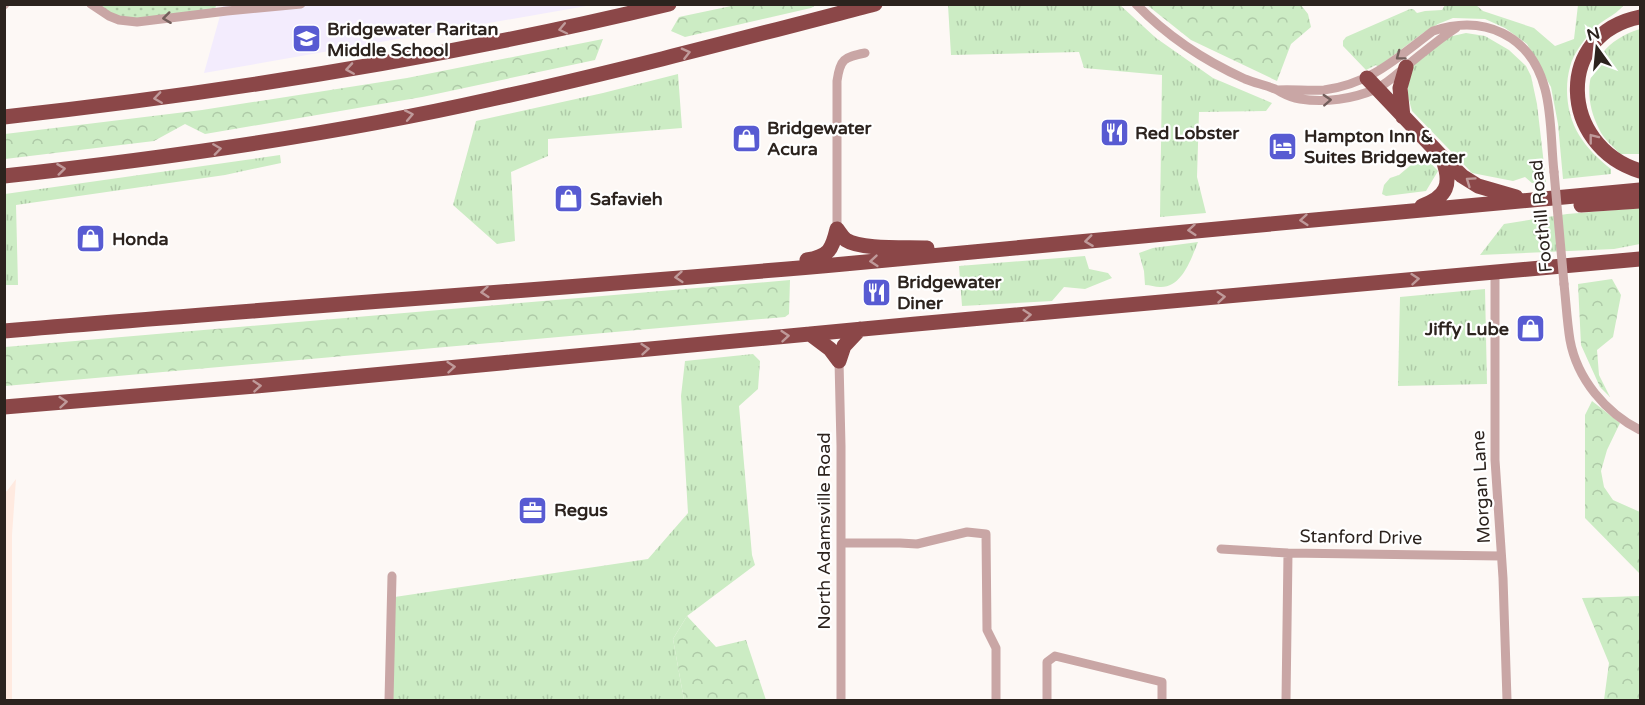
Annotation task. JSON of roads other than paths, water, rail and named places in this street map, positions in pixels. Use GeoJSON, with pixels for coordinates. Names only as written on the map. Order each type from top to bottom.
{"type":"FeatureCollection","features":[{"type":"Feature","properties":{"kind":"highway"},"geometry":{"type":"LineString","coordinates":[[4,117],[104,106],[399,61],[539,34],[669,4]]}},
{"type":"Feature","properties":{"kind":"highway"},"geometry":{"type":"LineString","coordinates":[[4,176],[118,163],[247,144],[490,100],[629,68],[875,4]]}},
{"type":"Feature","properties":{"kind":"highway"},"geometry":{"type":"LineString","coordinates":[[1641,17],[1621,22],[1594,44],[1582,64],[1577,96],[1583,122],[1593,139],[1611,157],[1641,171]]}},
{"type":"Feature","properties":{"kind":"highway"},"geometry":{"type":"LineString","coordinates":[[1403,117],[1400,88],[1406,66]]}},
{"type":"Feature","properties":{"kind":"highway"},"geometry":{"type":"LineString","coordinates":[[1372,83],[1462,176],[1478,186],[1525,200]]}},
{"type":"Feature","properties":{"kind":"highway"},"geometry":{"type":"LineString","coordinates":[[1408,211],[1436,200],[1445,190],[1448,171],[1442,157]]}},
{"type":"Feature","properties":{"kind":"highway"},"geometry":{"type":"LineString","coordinates":[[4,331],[765,270],[1641,190]]}},
{"type":"Feature","properties":{"kind":"highway"},"geometry":{"type":"LineString","coordinates":[[1452,207],[1467,214],[1641,201]]}},
{"type":"Feature","properties":{"kind":"highway"},"geometry":{"type":"LineString","coordinates":[[837,229],[847,241],[859,245],[972,252]]}},
{"type":"Feature","properties":{"kind":"highway"},"geometry":{"type":"LineString","coordinates":[[765,270],[826,254],[833,245],[837,229]]}},
{"type":"Feature","properties":{"kind":"highway"},"geometry":{"type":"LineString","coordinates":[[1588,263],[1641,249]]}},
{"type":"Feature","properties":{"kind":"highway"},"geometry":{"type":"LineString","coordinates":[[4,407],[247,387],[1641,259]]}},
{"type":"Feature","properties":{"kind":"highway"},"geometry":{"type":"LineString","coordinates":[[839,361],[844,346],[860,329]]}},
{"type":"Feature","properties":{"kind":"highway"},"geometry":{"type":"LineString","coordinates":[[810,334],[830,349],[839,361]]}},
{"type":"Feature","properties":{"kind":"street"},"geometry":{"type":"LineString","coordinates":[[91,4],[119,20],[137,22],[301,4]]}},
{"type":"Feature","properties":{"kind":"street","name":"Foothill Road"},"geometry":{"type":"LineString","coordinates":[[1136,4],[1170,35],[1205,58],[1247,80],[1298,99],[1326,101],[1358,95],[1372,83],[1383,68],[1433,31],[1442,28],[1475,25],[1487,27],[1511,38],[1530,57],[1545,89],[1570,342],[1575,358],[1593,391],[1603,403],[1619,418],[1641,430]]}},
{"type":"Feature","properties":{"kind":"street","name":"Foothill Road"},"geometry":{"type":"LineString","coordinates":[[1277,90],[1320,90],[1392,78],[1457,27]]}},
{"type":"Feature","properties":{"kind":"street"},"geometry":{"type":"LineString","coordinates":[[837,229],[838,71],[841,63],[847,57],[865,53]]}},
{"type":"Feature","properties":{"kind":"street","name":"Morgan Lane"},"geometry":{"type":"LineString","coordinates":[[1495,272],[1494,460],[1507,700]]}},
{"type":"Feature","properties":{"kind":"street","name":"North Adamsville Road"},"geometry":{"type":"LineString","coordinates":[[839,361],[842,446],[841,700]]}},
{"type":"Feature","properties":{"kind":"street"},"geometry":{"type":"LineString","coordinates":[[841,543],[917,544],[967,531],[986,534],[987,630],[996,648],[996,700]]}},
{"type":"Feature","properties":{"kind":"street","name":"Stanford Drive"},"geometry":{"type":"LineString","coordinates":[[1221,549],[1288,553],[1501,556]]}},
{"type":"Feature","properties":{"kind":"street"},"geometry":{"type":"LineString","coordinates":[[1286,700],[1288,553]]}},
{"type":"Feature","properties":{"kind":"street"},"geometry":{"type":"LineString","coordinates":[[389,700],[392,576]]}},
{"type":"Feature","properties":{"kind":"street"},"geometry":{"type":"LineString","coordinates":[[1047,700],[1047,662],[1055,656],[1162,682],[1162,700]]}},
{"type":"Feature","properties":{"kind":"place","name":"Bridgewater Raritan Middle School"},"geometry":{"type":"Point","coordinates":[306,39]}},
{"type":"Feature","properties":{"kind":"place","name":"Red Lobster"},"geometry":{"type":"Point","coordinates":[1114,133]}},
{"type":"Feature","properties":{"kind":"place","name":"Bridgewater Acura"},"geometry":{"type":"Point","coordinates":[746,138]}},
{"type":"Feature","properties":{"kind":"place","name":"Hampton Inn & Suites Bridgewater"},"geometry":{"type":"Point","coordinates":[1283,146]}},
{"type":"Feature","properties":{"kind":"place","name":"Safavieh"},"geometry":{"type":"Point","coordinates":[569,199]}},
{"type":"Feature","properties":{"kind":"place","name":"Honda"},"geometry":{"type":"Point","coordinates":[91,239]}},
{"type":"Feature","properties":{"kind":"place","name":"Bridgewater Diner"},"geometry":{"type":"Point","coordinates":[876,292]}},
{"type":"Feature","properties":{"kind":"place","name":"Jiffy Lube"},"geometry":{"type":"Point","coordinates":[1530,329]}},
{"type":"Feature","properties":{"kind":"place","name":"Regus"},"geometry":{"type":"Point","coordinates":[533,510]}}]}
